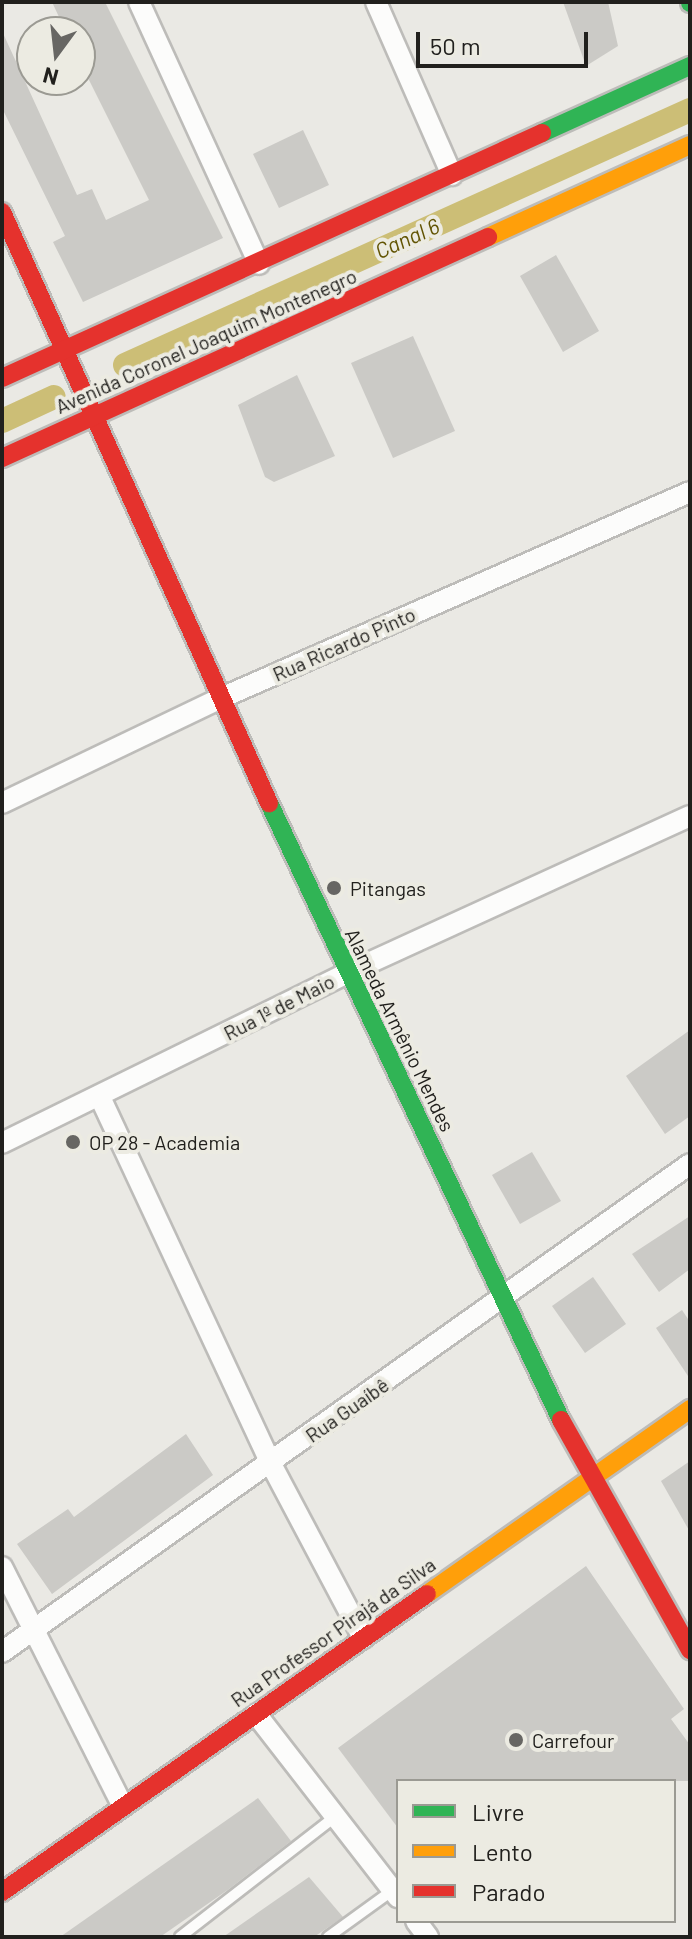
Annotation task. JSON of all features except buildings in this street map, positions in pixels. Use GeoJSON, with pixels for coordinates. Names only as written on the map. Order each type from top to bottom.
{"type":"FeatureCollection","features":[{"type":"Feature","properties":{"kind":"main road"},"geometry":{"type":"LineString","coordinates":[[2,378],[68,360],[259,264],[452,175],[687,77]]}},
{"type":"Feature","properties":{"kind":"main road","name":"Avenida Coronel Joaquim Montenegro"},"geometry":{"type":"LineString","coordinates":[[2,458],[690,145]]}},
{"type":"Feature","properties":{"kind":"main road","name":"Alameda Armênio Mendes"},"geometry":{"type":"LineString","coordinates":[[2,212],[219,699],[589,1479],[690,1650]]}},
{"type":"Feature","properties":{"kind":"main road","name":"Rua Professor Pirajá da Silva"},"geometry":{"type":"LineString","coordinates":[[2,1892],[690,1409]]}},
{"type":"Feature","properties":{"kind":"street"},"geometry":{"type":"LineString","coordinates":[[139,2],[259,264]]}},
{"type":"Feature","properties":{"kind":"street"},"geometry":{"type":"LineString","coordinates":[[376,2],[452,175]]}},
{"type":"Feature","properties":{"kind":"street","name":"Rua Ricardo Pinto"},"geometry":{"type":"LineString","coordinates":[[2,803],[219,699],[690,492]]}},
{"type":"Feature","properties":{"kind":"street","name":"Rua 1º de Maio"},"geometry":{"type":"LineString","coordinates":[[2,1143],[347,973],[690,816]]}},
{"type":"Feature","properties":{"kind":"street"},"geometry":{"type":"LineString","coordinates":[[100,1097],[271,1464],[363,1638]]}},
{"type":"Feature","properties":{"kind":"street","name":"Rua Guaíbê"},"geometry":{"type":"LineString","coordinates":[[2,1652],[690,1164]]}},
{"type":"Feature","properties":{"kind":"street"},"geometry":{"type":"LineString","coordinates":[[2,1567],[122,1805]]}},
{"type":"Feature","properties":{"kind":"street"},"geometry":{"type":"LineString","coordinates":[[256,1714],[396,1894]]}},
{"type":"Feature","properties":{"kind":"lane"},"geometry":{"type":"LineString","coordinates":[[180,1937],[336,1816]]}},
{"type":"Feature","properties":{"kind":"lane"},"geometry":{"type":"LineString","coordinates":[[328,1937],[396,1894]]}},
{"type":"Feature","properties":{"kind":"waterway","name":"Canal 6"},"geometry":{"type":"LineString","coordinates":[[125,365],[690,110]]}},
{"type":"Feature","properties":{"kind":"waterway","name":"Canal 6"},"geometry":{"type":"LineString","coordinates":[[2,421],[54,397]]}},
{"type":"Feature","properties":{"kind":"traffic: fast"},"geometry":{"type":"LineString","coordinates":[[542,133],[690,66]]}},
{"type":"Feature","properties":{"kind":"traffic: fast"},"geometry":{"type":"LineString","coordinates":[[269,803],[561,1420]]}},
{"type":"Feature","properties":{"kind":"traffic: slow"},"geometry":{"type":"LineString","coordinates":[[488,237],[690,145]]}},
{"type":"Feature","properties":{"kind":"traffic: slow"},"geometry":{"type":"LineString","coordinates":[[427,1594],[690,1409]]}},
{"type":"Feature","properties":{"kind":"traffic: jam"},"geometry":{"type":"LineString","coordinates":[[2,378],[542,133]]}},
{"type":"Feature","properties":{"kind":"traffic: jam"},"geometry":{"type":"LineString","coordinates":[[2,212],[269,803]]}},
{"type":"Feature","properties":{"kind":"traffic: jam"},"geometry":{"type":"LineString","coordinates":[[2,458],[488,237]]}},
{"type":"Feature","properties":{"kind":"traffic: jam"},"geometry":{"type":"LineString","coordinates":[[561,1420],[690,1650]]}},
{"type":"Feature","properties":{"kind":"traffic: jam"},"geometry":{"type":"LineString","coordinates":[[2,1892],[427,1594]]}},
{"type":"Feature","properties":{"kind":"place","name":"Pitangas"},"geometry":{"type":"Point","coordinates":[334,888]}},
{"type":"Feature","properties":{"kind":"place","name":"OP 28 - Academia"},"geometry":{"type":"Point","coordinates":[73,1142]}},
{"type":"Feature","properties":{"kind":"place","name":"Carrefour"},"geometry":{"type":"Point","coordinates":[516,1740]}}]}
